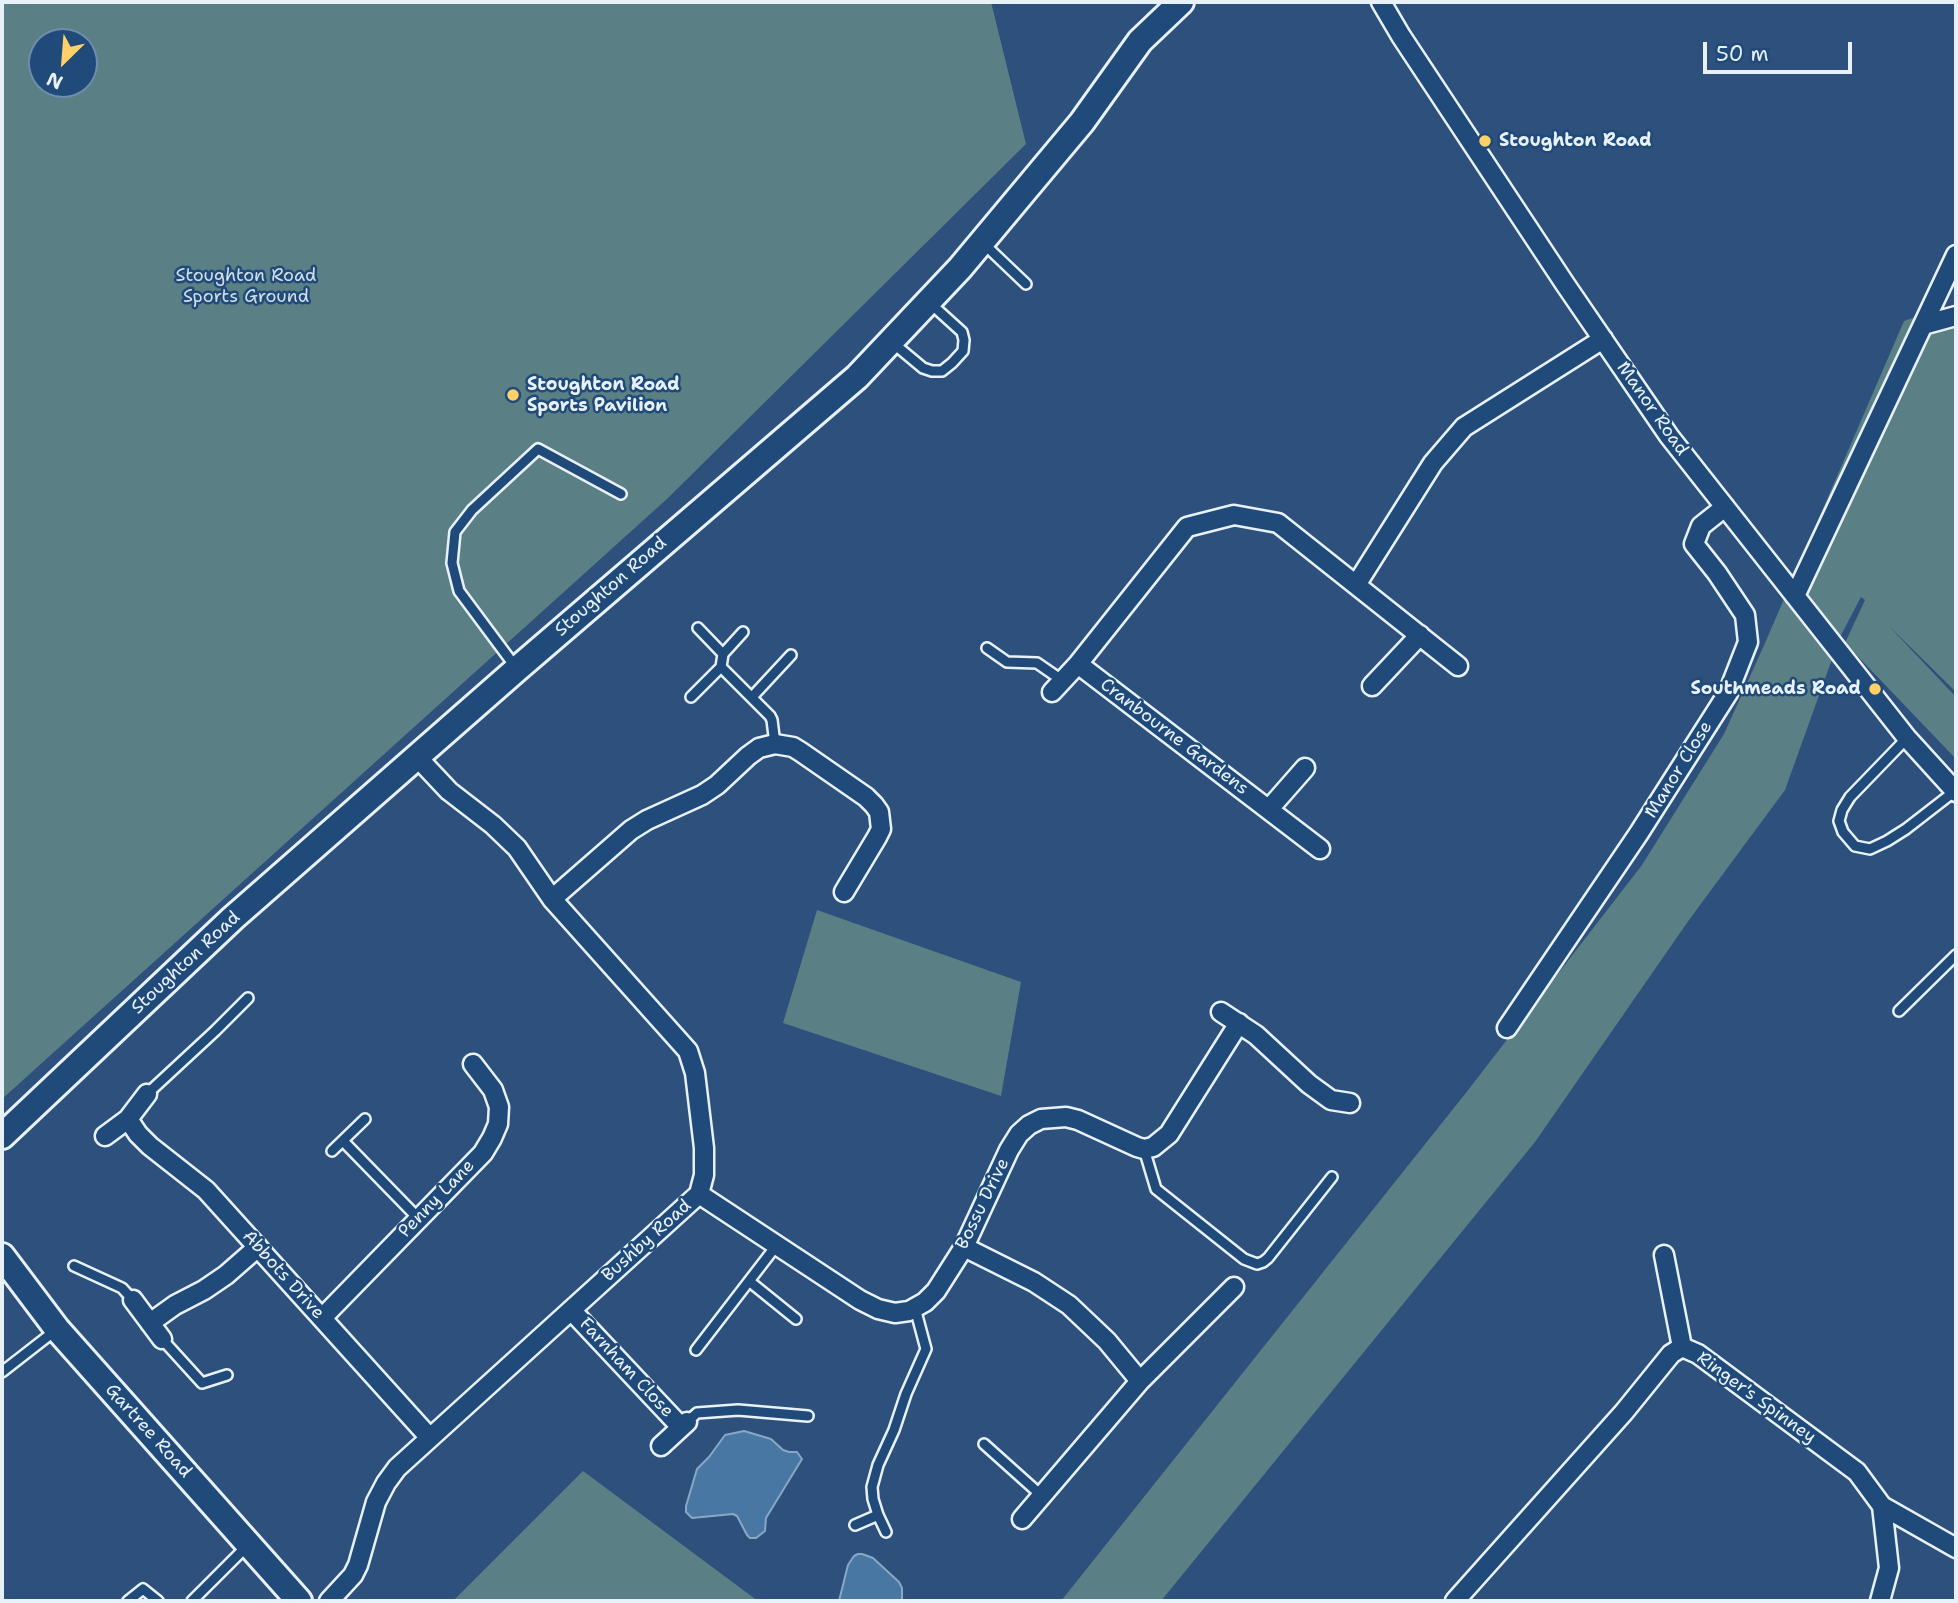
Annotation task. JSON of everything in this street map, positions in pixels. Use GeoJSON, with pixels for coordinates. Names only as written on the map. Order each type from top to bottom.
{"type":"FeatureCollection","features":[{"type":"Feature","properties":{"kind":"main road","name":"Stoughton Road"},"geometry":{"type":"LineString","coordinates":[[2,1136],[233,918],[857,377],[981,242],[1082,121],[1140,41],[1181,2]]}},
{"type":"Feature","properties":{"kind":"main road","name":"Gartree Road"},"geometry":{"type":"LineString","coordinates":[[2,1256],[57,1329],[299,1601]]}},
{"type":"Feature","properties":{"kind":"street","name":"Manor Road"},"geometry":{"type":"LineString","coordinates":[[1381,2],[1423,70],[1670,436],[1907,738],[1956,792]]}},
{"type":"Feature","properties":{"kind":"street"},"geometry":{"type":"LineString","coordinates":[[1795,596],[1956,255]]}},
{"type":"Feature","properties":{"kind":"street"},"geometry":{"type":"LineString","coordinates":[[1923,325],[1956,316]]}},
{"type":"Feature","properties":{"kind":"street"},"geometry":{"type":"LineString","coordinates":[[1356,585],[1433,463],[1464,426],[1603,339]]}},
{"type":"Feature","properties":{"kind":"street","name":"Manor Close"},"geometry":{"type":"LineString","coordinates":[[1507,1028],[1639,833],[1728,693],[1748,642],[1745,615],[1694,544],[1701,526],[1725,507]]}},
{"type":"Feature","properties":{"kind":"street"},"geometry":{"type":"LineString","coordinates":[[1058,687],[1187,527],[1234,515],[1278,523],[1458,666]]}},
{"type":"Feature","properties":{"kind":"street"},"geometry":{"type":"LineString","coordinates":[[1372,686],[1420,635]]}},
{"type":"Feature","properties":{"kind":"street","name":"Cranbourne Gardens"},"geometry":{"type":"LineString","coordinates":[[1078,664],[1320,849]]}},
{"type":"Feature","properties":{"kind":"street"},"geometry":{"type":"LineString","coordinates":[[552,899],[631,830],[702,795],[759,748],[775,744],[793,747],[801,752],[866,797],[878,812],[881,829],[844,892]]}},
{"type":"Feature","properties":{"kind":"street","name":"Bushby Road"},"geometry":{"type":"LineString","coordinates":[[329,1601],[353,1576],[376,1502],[397,1468],[699,1194],[704,1175],[704,1148],[695,1073],[688,1051],[552,899],[507,837],[449,791],[417,757]]}},
{"type":"Feature","properties":{"kind":"street"},"geometry":{"type":"LineString","coordinates":[[1269,809],[1305,768]]}},
{"type":"Feature","properties":{"kind":"street"},"geometry":{"type":"LineString","coordinates":[[1221,1012],[1256,1035],[1309,1084],[1331,1100],[1350,1103]]}},
{"type":"Feature","properties":{"kind":"street"},"geometry":{"type":"LineString","coordinates":[[1144,1149],[1153,1147],[1169,1134],[1239,1023]]}},
{"type":"Feature","properties":{"kind":"street","name":"Penny Lane"},"geometry":{"type":"LineString","coordinates":[[322,1318],[483,1153],[492,1138],[498,1124],[499,1107],[493,1090],[473,1064]]}},
{"type":"Feature","properties":{"kind":"street"},"geometry":{"type":"LineString","coordinates":[[105,1136],[128,1119],[147,1094]]}},
{"type":"Feature","properties":{"kind":"street","name":"Bossu Drive"},"geometry":{"type":"LineString","coordinates":[[915,1308],[936,1291],[964,1247],[1009,1150],[1018,1134],[1028,1125],[1041,1119],[1066,1116],[1144,1149]]}},
{"type":"Feature","properties":{"kind":"street","name":"Abbots Drive"},"geometry":{"type":"LineString","coordinates":[[128,1119],[150,1146],[206,1190],[430,1438]]}},
{"type":"Feature","properties":{"kind":"street"},"geometry":{"type":"LineString","coordinates":[[699,1194],[860,1300],[878,1309],[895,1313],[915,1308]]}},
{"type":"Feature","properties":{"kind":"street"},"geometry":{"type":"LineString","coordinates":[[150,1323],[175,1305],[215,1283],[258,1247]]}},
{"type":"Feature","properties":{"kind":"street"},"geometry":{"type":"LineString","coordinates":[[964,1247],[1034,1282],[1069,1305],[1107,1341],[1140,1381]]}},
{"type":"Feature","properties":{"kind":"street"},"geometry":{"type":"LineString","coordinates":[[1664,1255],[1682,1347]]}},
{"type":"Feature","properties":{"kind":"street"},"geometry":{"type":"LineString","coordinates":[[1022,1519],[1140,1381],[1234,1287]]}},
{"type":"Feature","properties":{"kind":"street"},"geometry":{"type":"LineString","coordinates":[[133,1300],[162,1339]]}},
{"type":"Feature","properties":{"kind":"street","name":"Farnham Close"},"geometry":{"type":"LineString","coordinates":[[571,1310],[684,1424],[661,1446]]}},
{"type":"Feature","properties":{"kind":"street","name":"Ringer's Spinney"},"geometry":{"type":"LineString","coordinates":[[1455,1601],[1624,1412],[1671,1354],[1682,1347],[1698,1354],[1857,1472],[1882,1506],[1889,1568],[1880,1601]]}},
{"type":"Feature","properties":{"kind":"street"},"geometry":{"type":"LineString","coordinates":[[1882,1506],[1956,1548]]}},
{"type":"Feature","properties":{"kind":"lane"},"geometry":{"type":"LineString","coordinates":[[981,242],[1026,284]]}},
{"type":"Feature","properties":{"kind":"lane"},"geometry":{"type":"LineString","coordinates":[[891,341],[923,368],[942,371],[952,363],[963,351],[962,332],[928,301]]}},
{"type":"Feature","properties":{"kind":"lane"},"geometry":{"type":"LineString","coordinates":[[517,669],[459,591],[452,563],[455,532],[472,510],[538,449],[621,494]]}},
{"type":"Feature","properties":{"kind":"lane"},"geometry":{"type":"LineString","coordinates":[[698,628],[723,654]]}},
{"type":"Feature","properties":{"kind":"lane"},"geometry":{"type":"LineString","coordinates":[[691,697],[720,667],[723,654],[743,632]]}},
{"type":"Feature","properties":{"kind":"lane"},"geometry":{"type":"LineString","coordinates":[[987,648],[1007,662],[1037,663],[1058,687]]}},
{"type":"Feature","properties":{"kind":"lane"},"geometry":{"type":"LineString","coordinates":[[752,697],[791,655]]}},
{"type":"Feature","properties":{"kind":"lane"},"geometry":{"type":"LineString","coordinates":[[720,667],[765,709],[772,720],[775,744]]}},
{"type":"Feature","properties":{"kind":"lane"},"geometry":{"type":"LineString","coordinates":[[1907,738],[1850,797],[1842,810],[1839,821],[1843,832],[1855,846],[1870,849],[1887,841],[1956,792]]}},
{"type":"Feature","properties":{"kind":"lane"},"geometry":{"type":"LineString","coordinates":[[1899,1011],[1956,955]]}},
{"type":"Feature","properties":{"kind":"lane"},"geometry":{"type":"LineString","coordinates":[[147,1094],[248,998]]}},
{"type":"Feature","properties":{"kind":"lane"},"geometry":{"type":"LineString","coordinates":[[332,1152],[365,1119]]}},
{"type":"Feature","properties":{"kind":"lane"},"geometry":{"type":"LineString","coordinates":[[343,1141],[418,1218]]}},
{"type":"Feature","properties":{"kind":"lane"},"geometry":{"type":"LineString","coordinates":[[1144,1149],[1156,1189],[1244,1259],[1257,1264],[1268,1258],[1332,1177]]}},
{"type":"Feature","properties":{"kind":"lane"},"geometry":{"type":"LineString","coordinates":[[696,1350],[776,1246]]}},
{"type":"Feature","properties":{"kind":"lane"},"geometry":{"type":"LineString","coordinates":[[74,1266],[122,1288],[133,1300]]}},
{"type":"Feature","properties":{"kind":"lane"},"geometry":{"type":"LineString","coordinates":[[748,1282],[796,1319]]}},
{"type":"Feature","properties":{"kind":"lane"},"geometry":{"type":"LineString","coordinates":[[886,1532],[873,1499],[872,1487],[874,1475],[926,1349],[915,1308]]}},
{"type":"Feature","properties":{"kind":"lane"},"geometry":{"type":"LineString","coordinates":[[2,1372],[57,1329]]}},
{"type":"Feature","properties":{"kind":"lane"},"geometry":{"type":"LineString","coordinates":[[162,1339],[202,1383],[227,1375]]}},
{"type":"Feature","properties":{"kind":"lane"},"geometry":{"type":"LineString","coordinates":[[684,1424],[697,1413],[738,1410],[808,1416]]}},
{"type":"Feature","properties":{"kind":"lane"},"geometry":{"type":"LineString","coordinates":[[985,1444],[1042,1496]]}},
{"type":"Feature","properties":{"kind":"lane"},"geometry":{"type":"LineString","coordinates":[[855,1525],[878,1515]]}},
{"type":"Feature","properties":{"kind":"lane"},"geometry":{"type":"LineString","coordinates":[[192,1601],[249,1543]]}},
{"type":"Feature","properties":{"kind":"lane"},"geometry":{"type":"LineString","coordinates":[[128,1601],[143,1589],[158,1601]]}},
{"type":"Feature","properties":{"kind":"green space","name":"Stoughton Road Sports Ground"},"geometry":{"type":"Polygon","coordinates":[[[2,2],[991,2],[1026,144],[668,498],[2,1099],[2,2]]]}},
{"type":"Feature","properties":{"kind":"green space"},"geometry":{"type":"Polygon","coordinates":[[[1956,304],[1956,692],[1889,626],[1956,697],[1956,759],[1845,643],[1865,600],[1861,597],[1840,637],[1785,790],[1689,920],[1535,1142],[1161,1601],[1061,1601],[1465,1094],[1642,865],[1724,734],[1904,321],[1956,304]]]}},
{"type":"Feature","properties":{"kind":"green space"},"geometry":{"type":"Polygon","coordinates":[[[817,910],[1021,982],[1001,1096],[783,1023],[817,910]]]}},
{"type":"Feature","properties":{"kind":"green space"},"geometry":{"type":"Polygon","coordinates":[[[583,1471],[758,1601],[453,1601],[583,1471]]]}},
{"type":"Feature","properties":{"kind":"water"},"geometry":{"type":"Polygon","coordinates":[[[744,1431],[771,1439],[783,1450],[797,1452],[802,1459],[766,1518],[765,1531],[756,1538],[747,1535],[737,1516],[733,1514],[692,1518],[686,1512],[697,1469],[725,1435],[744,1431]]]}},
{"type":"Feature","properties":{"kind":"water"},"geometry":{"type":"Polygon","coordinates":[[[858,1554],[873,1558],[899,1582],[902,1601],[839,1601],[848,1565],[858,1554]]]}},
{"type":"Feature","properties":{"kind":"place","name":"Stoughton Road"},"geometry":{"type":"Point","coordinates":[1485,141]}},
{"type":"Feature","properties":{"kind":"place","name":"Stoughton Road Sports Pavilion"},"geometry":{"type":"Point","coordinates":[513,395]}},
{"type":"Feature","properties":{"kind":"place","name":"Southmeads Road"},"geometry":{"type":"Point","coordinates":[1875,689]}}]}
